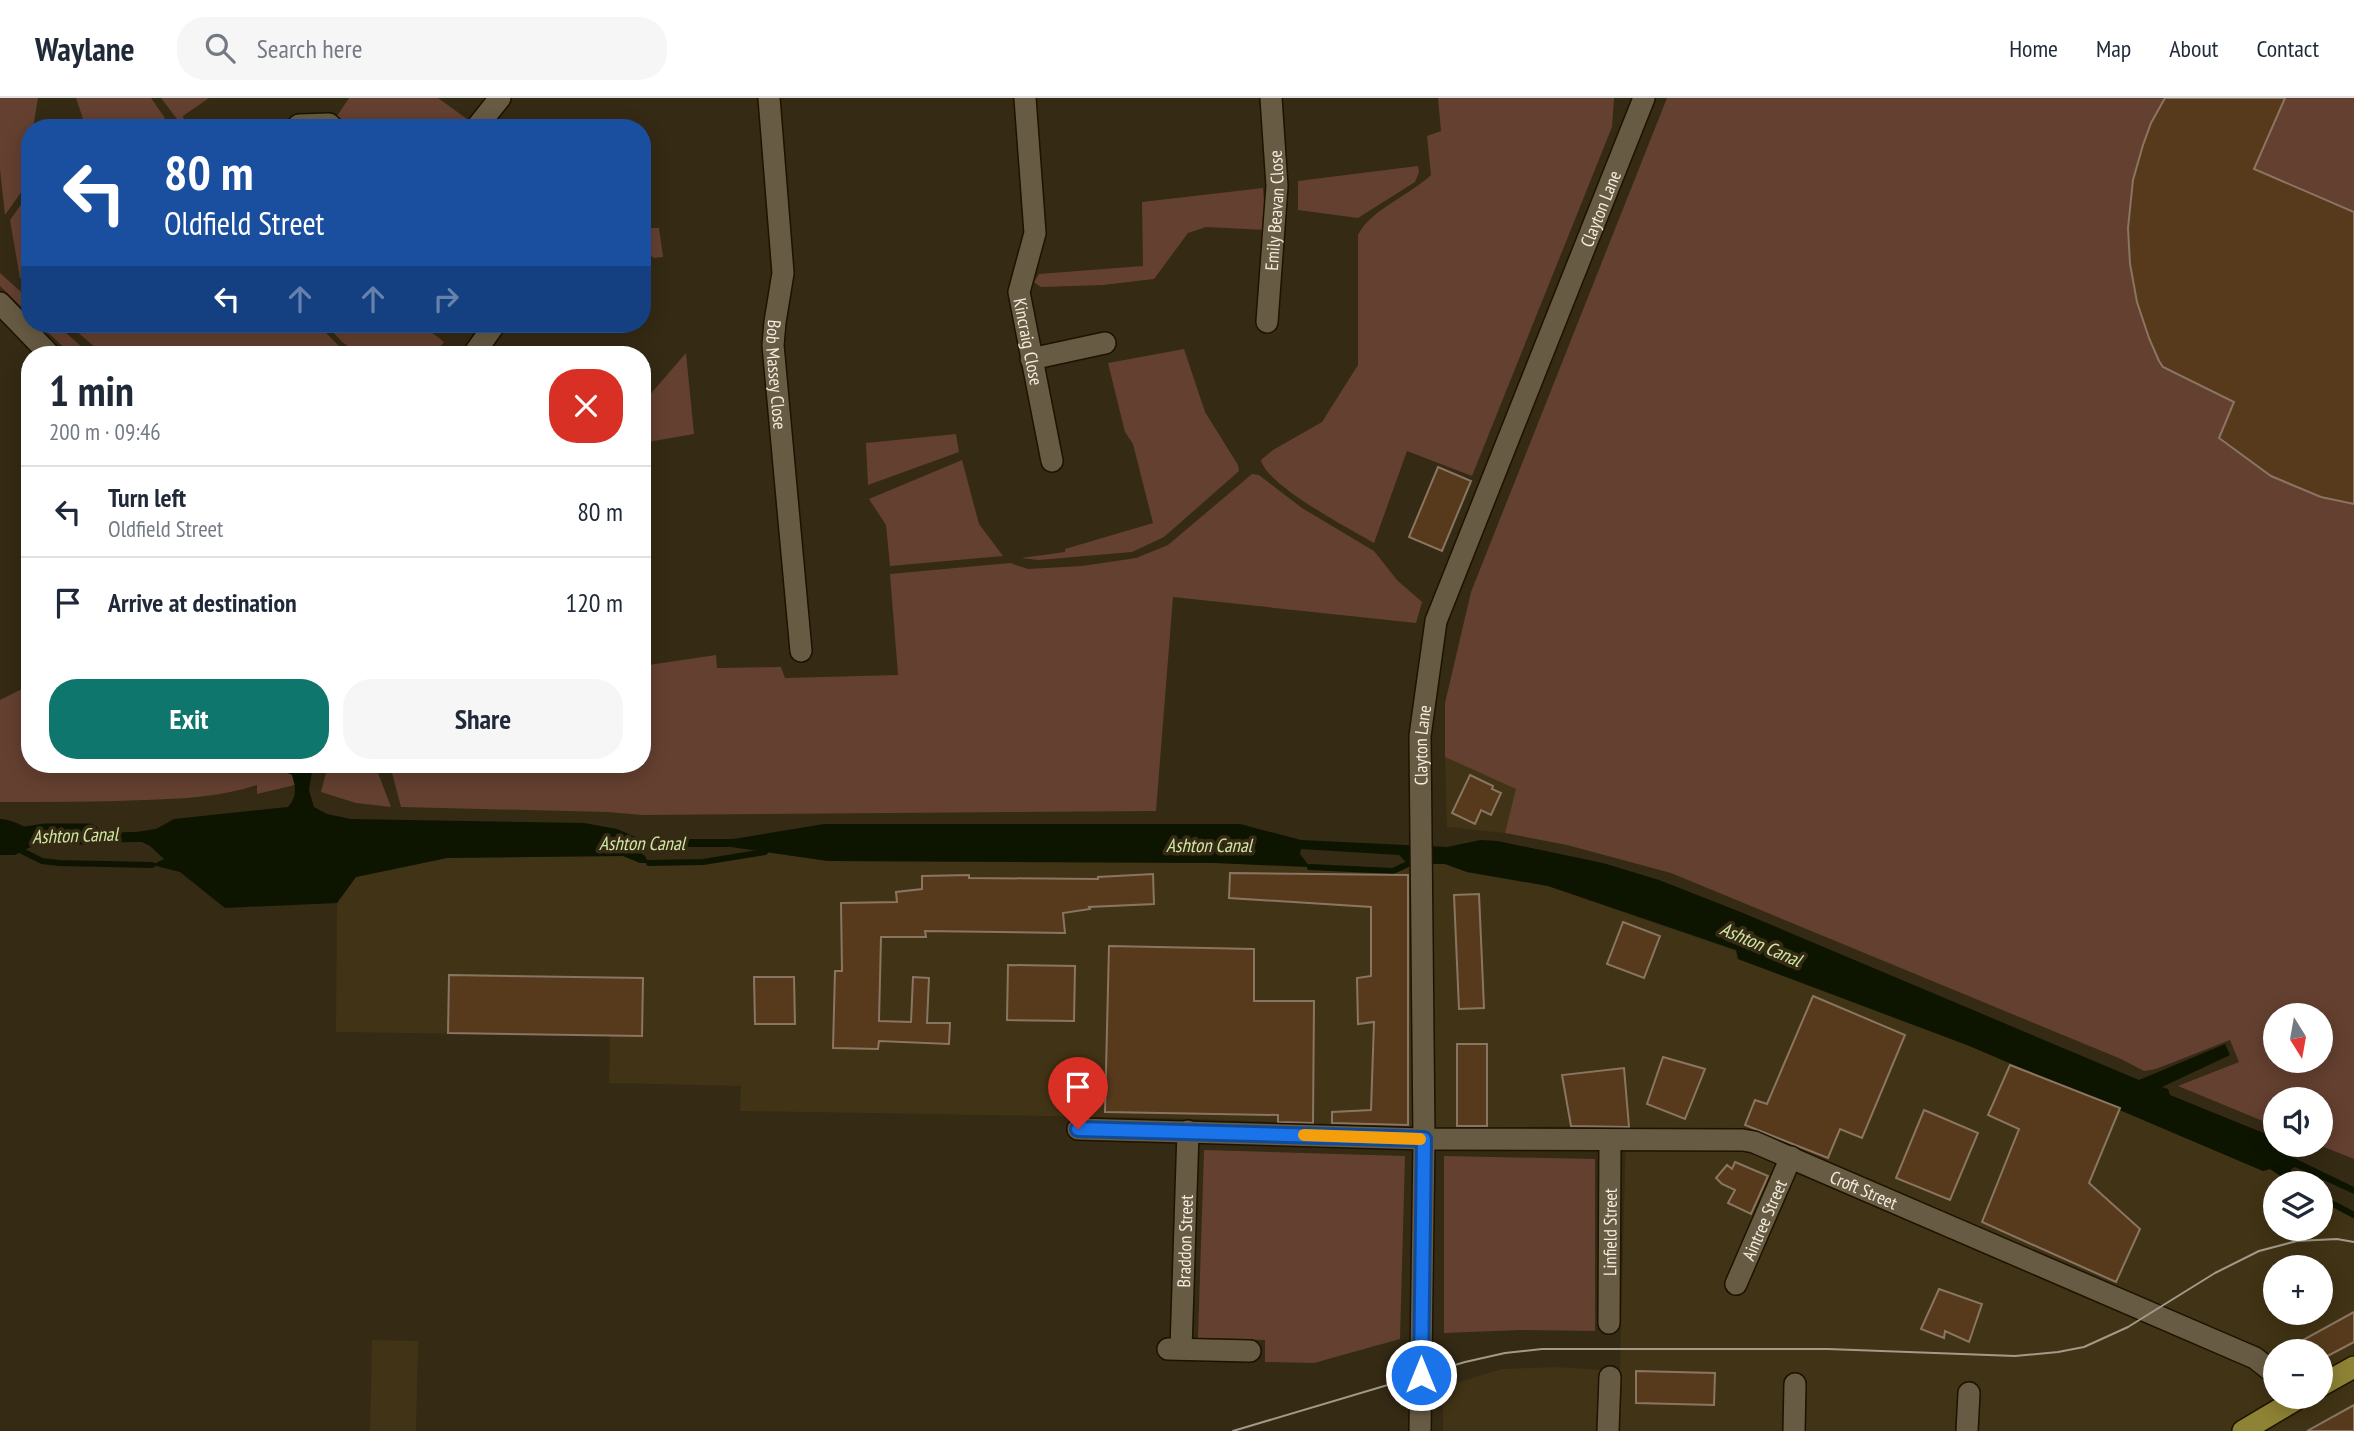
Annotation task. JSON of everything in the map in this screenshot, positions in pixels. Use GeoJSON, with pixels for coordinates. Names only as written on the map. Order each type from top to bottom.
{"type":"FeatureCollection","features":[{"type":"Feature","properties":{"kind":"main road"},"geometry":{"type":"LineString","coordinates":[[2333,1379],[2354,1367]]}},
{"type":"Feature","properties":{"kind":"main road"},"geometry":{"type":"LineString","coordinates":[[2243,1431],[2279,1409]]}},
{"type":"Feature","properties":{"kind":"street"},"geometry":{"type":"LineString","coordinates":[[483,119],[500,98]]}},
{"type":"Feature","properties":{"kind":"street","name":"Bob Massey Close"},"geometry":{"type":"LineString","coordinates":[[769,98],[783,273],[773,345],[801,651]]}},
{"type":"Feature","properties":{"kind":"street","name":"Kincraig Close"},"geometry":{"type":"LineString","coordinates":[[1025,98],[1035,233],[1019,292],[1052,461]]}},
{"type":"Feature","properties":{"kind":"street","name":"Emily Beavan Close"},"geometry":{"type":"LineString","coordinates":[[1267,321],[1278,186],[1270,98]]}},
{"type":"Feature","properties":{"kind":"street","name":"Clayton Lane"},"geometry":{"type":"LineString","coordinates":[[1420,1431],[1424,1139],[1420,736],[1436,621],[1644,98]]}},
{"type":"Feature","properties":{"kind":"street"},"geometry":{"type":"LineString","coordinates":[[0,303],[21,325]]}},
{"type":"Feature","properties":{"kind":"street"},"geometry":{"type":"LineString","coordinates":[[29,333],[41,346]]}},
{"type":"Feature","properties":{"kind":"street"},"geometry":{"type":"LineString","coordinates":[[1031,359],[1105,343]]}},
{"type":"Feature","properties":{"kind":"street","name":"Croft Street"},"geometry":{"type":"LineString","coordinates":[[1078,1129],[1424,1139],[1754,1142],[2255,1358],[2263,1364]]}},
{"type":"Feature","properties":{"kind":"street","name":"Braddon Street"},"geometry":{"type":"LineString","coordinates":[[1188,1131],[1174,1349],[1250,1351]]}},
{"type":"Feature","properties":{"kind":"street","name":"Linfield Street"},"geometry":{"type":"LineString","coordinates":[[1609,1323],[1610,1140]]}},
{"type":"Feature","properties":{"kind":"street","name":"Aintree Street"},"geometry":{"type":"LineString","coordinates":[[1736,1284],[1791,1157]]}},
{"type":"Feature","properties":{"kind":"street"},"geometry":{"type":"LineString","coordinates":[[1608,1431],[1610,1377]]}},
{"type":"Feature","properties":{"kind":"street"},"geometry":{"type":"LineString","coordinates":[[1794,1431],[1795,1384]]}},
{"type":"Feature","properties":{"kind":"street"},"geometry":{"type":"LineString","coordinates":[[1967,1431],[1969,1393]]}},
{"type":"Feature","properties":{"kind":"shaded area"},"geometry":{"type":"Polygon","coordinates":[[[0,98],[38,98],[34,119],[21,119],[21,192],[5,215],[0,169],[0,98]]]}},
{"type":"Feature","properties":{"kind":"shaded area"},"geometry":{"type":"Polygon","coordinates":[[[76,98],[151,98],[165,118],[164,119],[83,119],[76,98]]]}},
{"type":"Feature","properties":{"kind":"shaded area"},"geometry":{"type":"Polygon","coordinates":[[[161,98],[209,98],[183,116],[184,119],[177,119],[161,98]]]}},
{"type":"Feature","properties":{"kind":"shaded area"},"geometry":{"type":"Polygon","coordinates":[[[349,98],[438,98],[467,119],[341,119],[337,116],[349,98]]]}},
{"type":"Feature","properties":{"kind":"shaded area"},"geometry":{"type":"Polygon","coordinates":[[[1438,98],[1614,98],[1612,127],[1472,476],[1407,451],[1374,543],[1293,494],[1277,482],[1261,460],[1273,450],[1322,422],[1358,365],[1358,235],[1381,210],[1431,175],[1427,136],[1441,131],[1438,98]]]}},
{"type":"Feature","properties":{"kind":"shaded area"},"geometry":{"type":"Polygon","coordinates":[[[1667,98],[2354,98],[2354,1159],[2333,1151],[2333,1087],[2263,1087],[2263,1121],[2178,1086],[2239,1062],[2230,1040],[2156,1069],[2144,1071],[2121,1059],[1671,873],[1567,845],[1505,833],[1516,789],[1445,757],[1445,703],[1471,592],[1667,98]]]}},
{"type":"Feature","properties":{"kind":"shaded area"},"geometry":{"type":"Polygon","coordinates":[[[1418,166],[1415,182],[1358,218],[1298,210],[1298,181],[1418,166]]]}},
{"type":"Feature","properties":{"kind":"shaded area"},"geometry":{"type":"Polygon","coordinates":[[[1263,188],[1266,230],[1206,227],[1188,233],[1154,279],[1103,285],[1041,287],[1034,282],[1039,274],[1143,266],[1142,202],[1263,188]]]}},
{"type":"Feature","properties":{"kind":"shaded area"},"geometry":{"type":"Polygon","coordinates":[[[21,205],[21,279],[20,278],[10,220],[21,205]]]}},
{"type":"Feature","properties":{"kind":"shaded area"},"geometry":{"type":"Polygon","coordinates":[[[651,228],[659,228],[663,257],[651,256],[651,228]]]}},
{"type":"Feature","properties":{"kind":"shaded area"},"geometry":{"type":"Polygon","coordinates":[[[0,273],[21,292],[21,306],[0,286],[0,273]]]}},
{"type":"Feature","properties":{"kind":"shaded area"},"geometry":{"type":"Polygon","coordinates":[[[49,333],[66,333],[81,346],[62,346],[49,333]]]}},
{"type":"Feature","properties":{"kind":"shaded area"},"geometry":{"type":"Polygon","coordinates":[[[78,333],[326,333],[339,346],[94,346],[78,333]]]}},
{"type":"Feature","properties":{"kind":"shaded area"},"geometry":{"type":"Polygon","coordinates":[[[334,333],[432,333],[444,342],[441,346],[347,346],[334,333]]]}},
{"type":"Feature","properties":{"kind":"shaded area"},"geometry":{"type":"Polygon","coordinates":[[[1184,349],[1205,412],[1238,465],[1239,471],[1164,537],[1132,552],[1039,560],[1021,558],[1065,552],[1065,549],[1153,523],[1133,444],[1125,432],[1108,363],[1184,349]]]}},
{"type":"Feature","properties":{"kind":"shaded area"},"geometry":{"type":"Polygon","coordinates":[[[686,353],[694,434],[651,441],[651,394],[686,353]]]}},
{"type":"Feature","properties":{"kind":"shaded area"},"geometry":{"type":"Polygon","coordinates":[[[956,434],[959,452],[868,485],[866,443],[956,434]]]}},
{"type":"Feature","properties":{"kind":"shaded area"},"geometry":{"type":"Polygon","coordinates":[[[962,460],[979,524],[1003,556],[890,566],[886,525],[869,499],[962,460]]]}},
{"type":"Feature","properties":{"kind":"shaded area"},"geometry":{"type":"Polygon","coordinates":[[[1252,474],[1259,475],[1302,508],[1374,551],[1397,580],[1422,602],[1416,623],[1173,597],[1156,811],[643,815],[401,807],[392,773],[651,773],[651,665],[716,655],[717,668],[781,667],[785,678],[898,675],[890,574],[1010,563],[1028,569],[1082,566],[1136,558],[1168,545],[1252,474]]]}},
{"type":"Feature","properties":{"kind":"shaded area"},"geometry":{"type":"Polygon","coordinates":[[[21,690],[21,773],[288,773],[292,775],[295,785],[257,794],[257,785],[216,795],[173,799],[0,802],[0,700],[21,690]]]}},
{"type":"Feature","properties":{"kind":"shaded area"},"geometry":{"type":"Polygon","coordinates":[[[1445,757],[1517,789],[1505,833],[1447,827],[1445,757]]]}},
{"type":"Feature","properties":{"kind":"shaded area"},"geometry":{"type":"Polygon","coordinates":[[[326,773],[378,773],[391,807],[356,803],[321,792],[326,773]]]}},
{"type":"Feature","properties":{"kind":"shaded area"},"geometry":{"type":"Polygon","coordinates":[[[765,852],[828,861],[1215,863],[1393,871],[1408,864],[1445,864],[1467,872],[1548,886],[1736,951],[1738,959],[1967,1045],[2263,1171],[2263,1241],[2333,1241],[2333,1204],[2354,1215],[2354,1431],[1443,1431],[1443,1387],[1502,1369],[1556,1367],[1620,1371],[1626,1126],[1436,1128],[1170,1118],[740,1111],[741,1086],[609,1083],[610,1036],[336,1032],[337,903],[356,877],[447,858],[623,856],[640,863],[703,862],[765,852]]]}},
{"type":"Feature","properties":{"kind":"shaded area"},"geometry":{"type":"Polygon","coordinates":[[[1204,1150],[1405,1156],[1400,1339],[1314,1363],[1265,1362],[1265,1340],[1198,1338],[1204,1150]]]}},
{"type":"Feature","properties":{"kind":"shaded area"},"geometry":{"type":"Polygon","coordinates":[[[1444,1156],[1595,1159],[1595,1331],[1444,1333],[1444,1156]]]}},
{"type":"Feature","properties":{"kind":"shaded area"},"geometry":{"type":"Polygon","coordinates":[[[372,1340],[418,1341],[416,1431],[370,1431],[372,1340]]]}},
{"type":"Feature","properties":{"kind":"water"},"geometry":{"type":"Polygon","coordinates":[[[288,773],[312,773],[309,790],[314,807],[327,814],[351,819],[584,823],[617,829],[640,839],[733,839],[824,824],[1240,824],[1301,840],[1447,847],[1481,840],[1497,841],[1603,863],[1659,880],[2139,1080],[2225,1044],[2230,1055],[2162,1087],[2168,1089],[2170,1095],[2263,1133],[2263,1157],[2292,1157],[2321,1171],[2304,1171],[2295,1167],[2292,1171],[2263,1171],[1967,1045],[1738,959],[1736,950],[1548,886],[1467,872],[1445,864],[1408,864],[1399,855],[1301,849],[1300,854],[1310,867],[1215,863],[828,861],[731,847],[641,847],[639,852],[649,863],[640,863],[623,856],[447,858],[356,877],[337,903],[225,908],[180,872],[152,865],[164,859],[142,842],[38,843],[15,855],[0,855],[0,819],[44,834],[136,832],[156,829],[174,819],[288,807],[295,788],[292,775],[288,773]]]}},
{"type":"Feature","properties":{"kind":"water"},"geometry":{"type":"Polygon","coordinates":[[[2333,1177],[2354,1187],[2354,1194],[2333,1184],[2333,1177]]]}},
{"type":"Feature","properties":{"kind":"building"},"geometry":{"type":"Polygon","coordinates":[[[2165,98],[2285,98],[2254,169],[2354,212],[2354,504],[2321,497],[2271,476],[2219,438],[2234,402],[2163,367],[2159,361],[2137,302],[2130,264],[2128,228],[2133,180],[2151,123],[2165,98]]]}},
{"type":"Feature","properties":{"kind":"building"},"geometry":{"type":"Polygon","coordinates":[[[1438,467],[1471,481],[1442,551],[1409,537],[1438,467]]]}},
{"type":"Feature","properties":{"kind":"building"},"geometry":{"type":"Polygon","coordinates":[[[1470,775],[1501,793],[1491,815],[1481,810],[1475,824],[1452,813],[1470,775]]]}},
{"type":"Feature","properties":{"kind":"building"},"geometry":{"type":"Polygon","coordinates":[[[1230,873],[1408,875],[1408,1125],[1332,1123],[1332,1112],[1371,1110],[1374,1022],[1358,1024],[1357,978],[1371,976],[1371,907],[1229,898],[1230,873]]]}},
{"type":"Feature","properties":{"kind":"building"},"geometry":{"type":"Polygon","coordinates":[[[1153,874],[1154,904],[1089,907],[1090,909],[1063,913],[1065,933],[925,931],[926,937],[881,937],[879,1021],[911,1022],[913,977],[929,978],[927,1023],[950,1023],[949,1044],[879,1041],[878,1049],[833,1048],[835,971],[842,971],[841,903],[897,902],[896,892],[922,889],[922,876],[1098,879],[1153,874]]]}},
{"type":"Feature","properties":{"kind":"building"},"geometry":{"type":"Polygon","coordinates":[[[1479,894],[1484,1008],[1459,1009],[1454,895],[1479,894]]]}},
{"type":"Feature","properties":{"kind":"building"},"geometry":{"type":"Polygon","coordinates":[[[1623,922],[1660,936],[1644,978],[1607,964],[1623,922]]]}},
{"type":"Feature","properties":{"kind":"building"},"geometry":{"type":"Polygon","coordinates":[[[1109,946],[1254,949],[1254,1001],[1314,1001],[1313,1123],[1278,1122],[1278,1115],[1105,1112],[1109,946]]]}},
{"type":"Feature","properties":{"kind":"building"},"geometry":{"type":"Polygon","coordinates":[[[1008,965],[1075,966],[1074,1021],[1007,1020],[1008,965]]]}},
{"type":"Feature","properties":{"kind":"building"},"geometry":{"type":"Polygon","coordinates":[[[449,975],[643,978],[642,1036],[448,1033],[449,975]]]}},
{"type":"Feature","properties":{"kind":"building"},"geometry":{"type":"Polygon","coordinates":[[[754,977],[794,977],[795,1024],[755,1024],[754,977]]]}},
{"type":"Feature","properties":{"kind":"building"},"geometry":{"type":"Polygon","coordinates":[[[1813,996],[1905,1035],[1862,1138],[1840,1129],[1828,1158],[1745,1125],[1755,1100],[1767,1104],[1813,996]]]}},
{"type":"Feature","properties":{"kind":"building"},"geometry":{"type":"Polygon","coordinates":[[[1457,1044],[1487,1044],[1487,1126],[1457,1126],[1457,1044]]]}},
{"type":"Feature","properties":{"kind":"building"},"geometry":{"type":"Polygon","coordinates":[[[1663,1057],[1705,1069],[1685,1119],[1647,1104],[1663,1057]]]}},
{"type":"Feature","properties":{"kind":"building"},"geometry":{"type":"Polygon","coordinates":[[[2010,1065],[2120,1108],[2089,1183],[2140,1229],[2116,1282],[1982,1222],[2019,1129],[1988,1115],[2010,1065]]]}},
{"type":"Feature","properties":{"kind":"building"},"geometry":{"type":"Polygon","coordinates":[[[1624,1068],[1629,1127],[1571,1126],[1562,1075],[1624,1068]]]}},
{"type":"Feature","properties":{"kind":"building"},"geometry":{"type":"Polygon","coordinates":[[[1924,1110],[1978,1133],[1950,1200],[1896,1178],[1924,1110]]]}},
{"type":"Feature","properties":{"kind":"building"},"geometry":{"type":"Polygon","coordinates":[[[1735,1162],[1768,1176],[1751,1214],[1728,1203],[1735,1190],[1716,1178],[1727,1165],[1732,1169],[1735,1162]]]}},
{"type":"Feature","properties":{"kind":"building"},"geometry":{"type":"Polygon","coordinates":[[[1939,1289],[1982,1304],[1969,1342],[1945,1331],[1944,1338],[1921,1329],[1939,1289]]]}},
{"type":"Feature","properties":{"kind":"building"},"geometry":{"type":"Polygon","coordinates":[[[2354,1312],[2354,1342],[2333,1353],[2333,1339],[2305,1339],[2333,1325],[2354,1312]]]}},
{"type":"Feature","properties":{"kind":"building"},"geometry":{"type":"Polygon","coordinates":[[[1636,1371],[1715,1373],[1714,1405],[1636,1403],[1636,1371]]]}},
{"type":"Feature","properties":{"kind":"building"},"geometry":{"type":"Polygon","coordinates":[[[2354,1405],[2354,1431],[2307,1431],[2354,1405]]]}},
{"type":"Feature","properties":{"kind":"waterway","name":"Ashton Canal"},"geometry":{"type":"LineString","coordinates":[[0,838],[89,834]]}},
{"type":"Feature","properties":{"kind":"waterway"},"geometry":{"type":"LineString","coordinates":[[22,851],[42,861],[59,863],[152,865]]}},
{"type":"Feature","properties":{"kind":"waterway"},"geometry":{"type":"LineString","coordinates":[[649,863],[703,862],[765,852]]}},
{"type":"Feature","properties":{"kind":"waterway"},"geometry":{"type":"LineString","coordinates":[[1310,867],[1393,871],[1408,864]]}},
{"type":"Feature","properties":{"kind":"waterway"},"geometry":{"type":"LineString","coordinates":[[2333,1204],[2354,1215]]}},
{"type":"Feature","properties":{"kind":"tram line"},"geometry":{"type":"LineString","coordinates":[[1233,1431],[1465,1362],[1505,1353],[1542,1349],[1828,1349],[2015,1356],[2058,1352],[2084,1347],[2128,1327],[2215,1273],[2259,1251],[2297,1241],[2337,1239],[2354,1242]]}},
{"type":"Feature","properties":{"kind":"slow traffic"},"geometry":{"type":"LineString","coordinates":[[1304,1135],[1420,1139]]}},
{"type":"Feature","properties":{"kind":"route"},"geometry":{"type":"LineString","coordinates":[[1078,1129],[1424,1139],[1421,1375]]}}]}
